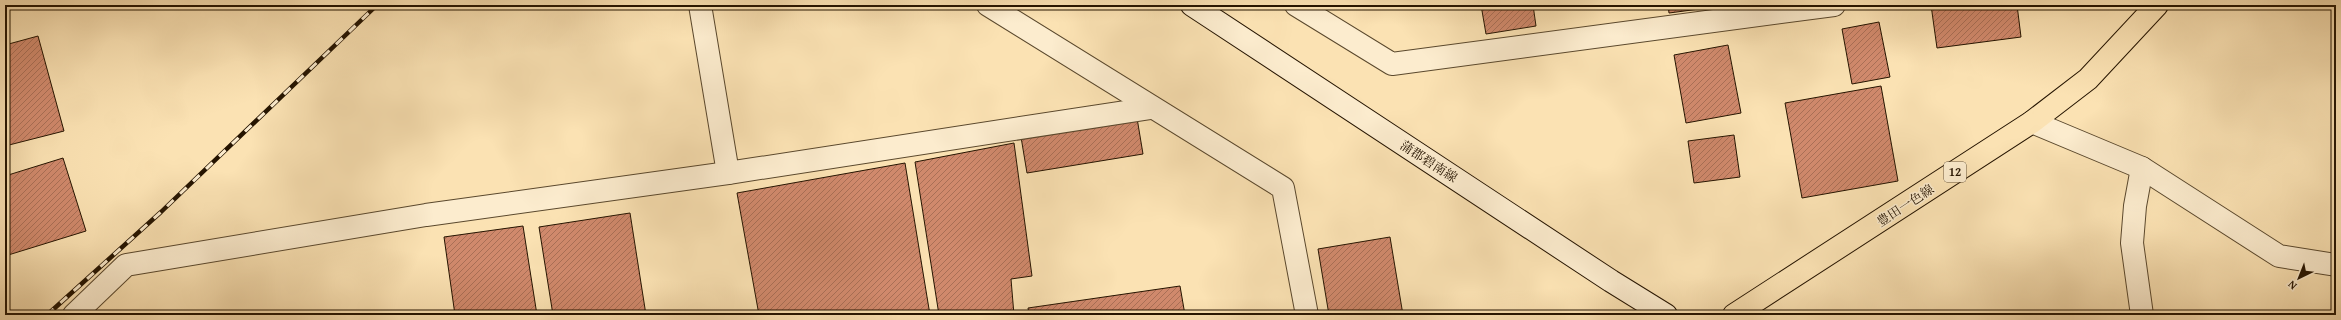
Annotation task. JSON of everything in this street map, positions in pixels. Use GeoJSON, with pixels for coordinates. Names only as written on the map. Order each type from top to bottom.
{"type":"FeatureCollection","features":[{"type":"Feature","properties":{"kind":"main road","name":"豊田一色線"},"geometry":{"type":"LineString","coordinates":[[1734,315],[2032,122],[2088,79],[2157,5]]}},
{"type":"Feature","properties":{"kind":"street"},"geometry":{"type":"LineString","coordinates":[[700,5],[728,173]]}},
{"type":"Feature","properties":{"kind":"street"},"geometry":{"type":"LineString","coordinates":[[988,5],[1151,108],[1283,188],[1307,315]]}},
{"type":"Feature","properties":{"kind":"street"},"geometry":{"type":"LineString","coordinates":[[1296,5],[1392,64],[1834,5]]}},
{"type":"Feature","properties":{"kind":"street","name":"蒲郡碧南線"},"geometry":{"type":"LineString","coordinates":[[1197,8],[1605,277],[1666,315]]}},
{"type":"Feature","properties":{"kind":"street"},"geometry":{"type":"LineString","coordinates":[[74,315],[126,265],[426,215],[728,173],[1151,108]]}},
{"type":"Feature","properties":{"kind":"street"},"geometry":{"type":"LineString","coordinates":[[2032,122],[2142,168],[2279,256],[2336,265]]}},
{"type":"Feature","properties":{"kind":"street"},"geometry":{"type":"LineString","coordinates":[[2142,168],[2135,206],[2132,243],[2142,315]]}},
{"type":"Feature","properties":{"kind":"building"},"geometry":{"type":"Polygon","coordinates":[[[1481,5],[1533,5],[1536,26],[1486,34],[1481,5]]]}},
{"type":"Feature","properties":{"kind":"building"},"geometry":{"type":"Polygon","coordinates":[[[1668,5],[1707,5],[1707,8],[1669,13],[1668,5]]]}},
{"type":"Feature","properties":{"kind":"building"},"geometry":{"type":"Polygon","coordinates":[[[1931,5],[2017,5],[2021,37],[1937,48],[1931,5]]]}},
{"type":"Feature","properties":{"kind":"building"},"geometry":{"type":"Polygon","coordinates":[[[1879,22],[1890,77],[1852,84],[1842,29],[1879,22]]]}},
{"type":"Feature","properties":{"kind":"building"},"geometry":{"type":"Polygon","coordinates":[[[38,36],[64,131],[9,145],[5,130],[5,45],[38,36]]]}},
{"type":"Feature","properties":{"kind":"building"},"geometry":{"type":"Polygon","coordinates":[[[1728,45],[1741,113],[1686,123],[1674,55],[1728,45]]]}},
{"type":"Feature","properties":{"kind":"building"},"geometry":{"type":"Polygon","coordinates":[[[1881,86],[1898,181],[1802,198],[1785,103],[1881,86]]]}},
{"type":"Feature","properties":{"kind":"building"},"geometry":{"type":"Polygon","coordinates":[[[1137,118],[1143,154],[1027,173],[1021,137],[1137,118]]]}},
{"type":"Feature","properties":{"kind":"building"},"geometry":{"type":"Polygon","coordinates":[[[1734,135],[1740,177],[1694,183],[1688,141],[1734,135]]]}},
{"type":"Feature","properties":{"kind":"building"},"geometry":{"type":"Polygon","coordinates":[[[1014,143],[1032,276],[1011,279],[1014,315],[939,315],[915,162],[1014,143]]]}},
{"type":"Feature","properties":{"kind":"building"},"geometry":{"type":"Polygon","coordinates":[[[63,158],[86,231],[5,256],[5,176],[63,158]]]}},
{"type":"Feature","properties":{"kind":"building"},"geometry":{"type":"Polygon","coordinates":[[[905,163],[930,315],[759,315],[737,193],[905,163]]]}},
{"type":"Feature","properties":{"kind":"building"},"geometry":{"type":"Polygon","coordinates":[[[630,213],[646,315],[553,315],[539,227],[630,213]]]}},
{"type":"Feature","properties":{"kind":"building"},"geometry":{"type":"Polygon","coordinates":[[[523,226],[537,315],[455,315],[444,237],[523,226]]]}},
{"type":"Feature","properties":{"kind":"building"},"geometry":{"type":"Polygon","coordinates":[[[1390,237],[1403,315],[1329,315],[1318,249],[1390,237]]]}},
{"type":"Feature","properties":{"kind":"building"},"geometry":{"type":"Polygon","coordinates":[[[1180,286],[1185,315],[1029,315],[1028,308],[1180,286]]]}},
{"type":"Feature","properties":{"kind":"railway"},"geometry":{"type":"LineString","coordinates":[[47,315],[161,212],[377,5]]}}]}
